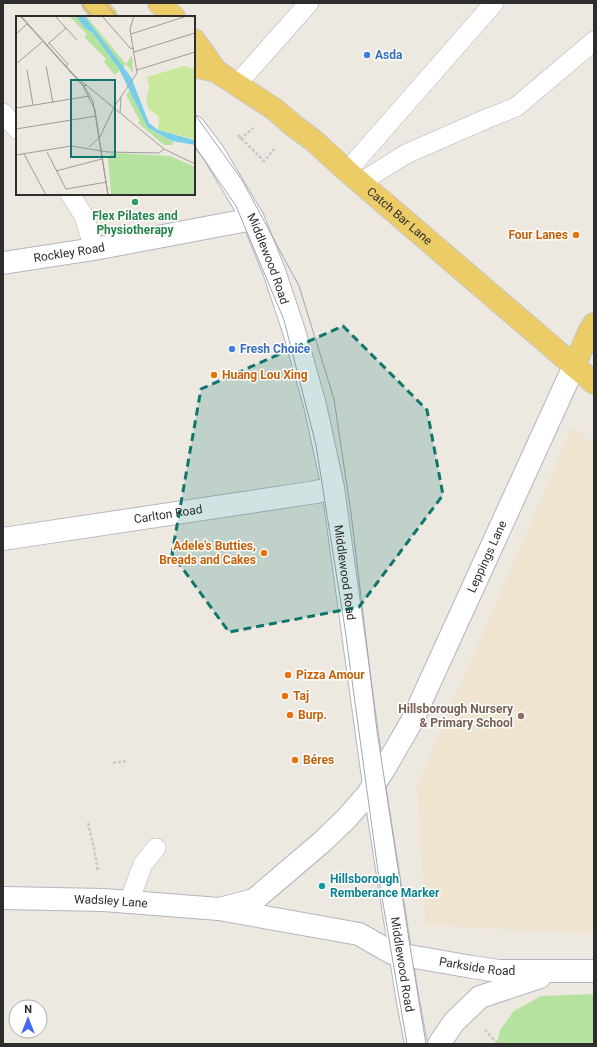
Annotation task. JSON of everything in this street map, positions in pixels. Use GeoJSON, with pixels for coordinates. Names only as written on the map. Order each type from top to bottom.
{"type":"FeatureCollection","features":[{"type":"Feature","properties":{"kind":"main road"},"geometry":{"type":"LineString","coordinates":[[93,3],[105,16]]}},
{"type":"Feature","properties":{"kind":"main road"},"geometry":{"type":"LineString","coordinates":[[159,3],[173,16]]}},
{"type":"Feature","properties":{"kind":"main road"},"geometry":{"type":"LineString","coordinates":[[195,41],[216,70]]}},
{"type":"Feature","properties":{"kind":"main road","name":"Catch Bar Lane"},"geometry":{"type":"LineString","coordinates":[[195,66],[216,70],[274,109],[313,140],[594,383]]}},
{"type":"Feature","properties":{"kind":"main road","name":"Leppings Lane"},"geometry":{"type":"LineString","coordinates":[[574,366],[594,324]]}},
{"type":"Feature","properties":{"kind":"street","name":"Middlewood Road"},"geometry":{"type":"LineString","coordinates":[[195,128],[218,160],[253,219],[274,271],[294,331],[314,405],[333,488],[374,785],[400,954],[416,1044]]}},
{"type":"Feature","properties":{"kind":"street","name":"Rockley Road"},"geometry":{"type":"LineString","coordinates":[[3,263],[94,249],[253,219]]}},
{"type":"Feature","properties":{"kind":"street","name":"Leppings Lane"},"geometry":{"type":"LineString","coordinates":[[374,785],[412,721],[574,366]]}},
{"type":"Feature","properties":{"kind":"street","name":"Carlton Road"},"geometry":{"type":"LineString","coordinates":[[3,539],[316,492],[333,488]]}},
{"type":"Feature","properties":{"kind":"street","name":"Wadsley Lane"},"geometry":{"type":"LineString","coordinates":[[219,910],[254,900],[346,819],[374,785]]}},
{"type":"Feature","properties":{"kind":"street","name":"Wadsley Lane"},"geometry":{"type":"LineString","coordinates":[[3,898],[104,900],[219,910],[359,934],[392,953],[400,954]]}},
{"type":"Feature","properties":{"kind":"street","name":"Parkside Road"},"geometry":{"type":"LineString","coordinates":[[400,954],[499,971],[594,972]]}},
{"type":"Feature","properties":{"kind":"street","name":"Parkside Road"},"geometry":{"type":"LineString","coordinates":[[439,1044],[454,1022],[480,997],[556,972]]}},
{"type":"Feature","properties":{"kind":"lane"},"geometry":{"type":"LineString","coordinates":[[237,84],[309,3]]}},
{"type":"Feature","properties":{"kind":"lane"},"geometry":{"type":"LineString","coordinates":[[354,177],[494,3]]}},
{"type":"Feature","properties":{"kind":"lane"},"geometry":{"type":"LineString","coordinates":[[354,177],[486,118],[516,107],[594,41]]}},
{"type":"Feature","properties":{"kind":"lane"},"geometry":{"type":"LineString","coordinates":[[3,113],[16,128]]}},
{"type":"Feature","properties":{"kind":"lane"},"geometry":{"type":"LineString","coordinates":[[71,195],[84,216],[94,249]]}},
{"type":"Feature","properties":{"kind":"lane"},"geometry":{"type":"LineString","coordinates":[[129,902],[143,864],[156,848]]}},
{"type":"Feature","properties":{"kind":"path"},"geometry":{"type":"LineString","coordinates":[[218,160],[274,109]]}},
{"type":"Feature","properties":{"kind":"path"},"geometry":{"type":"LineString","coordinates":[[236,134],[264,161],[294,126]]}},
{"type":"Feature","properties":{"kind":"path"},"geometry":{"type":"LineString","coordinates":[[113,763],[126,761]]}},
{"type":"Feature","properties":{"kind":"path"},"geometry":{"type":"LineString","coordinates":[[88,823],[96,857]]}},
{"type":"Feature","properties":{"kind":"highlighted area"},"geometry":{"type":"Polygon","coordinates":[[[343,326],[427,410],[443,495],[359,607],[229,632],[172,554],[201,389],[343,326]]]}},
{"type":"Feature","properties":{"kind":"shaded area","name":"Hillsborough Nursery & Primary School"},"geometry":{"type":"Polygon","coordinates":[[[572,427],[594,444],[594,934],[426,925],[417,786],[572,427]]]}},
{"type":"Feature","properties":{"kind":"green space"},"geometry":{"type":"Polygon","coordinates":[[[594,994],[594,1044],[497,1044],[500,1030],[514,1011],[541,996],[594,994]]]}},
{"type":"Feature","properties":{"kind":"tram line"},"geometry":{"type":"LineString","coordinates":[[81,3],[92,16]]}},
{"type":"Feature","properties":{"kind":"tram line"},"geometry":{"type":"LineString","coordinates":[[105,3],[116,16]]}},
{"type":"Feature","properties":{"kind":"tram line"},"geometry":{"type":"LineString","coordinates":[[195,114],[242,180],[299,286],[334,399],[351,513],[377,731],[426,1044]]}},
{"type":"Feature","properties":{"kind":"tram line"},"geometry":{"type":"LineString","coordinates":[[195,146],[236,206],[284,320],[316,445],[345,629],[380,886],[407,1044]]}},
{"type":"Feature","properties":{"kind":"place","name":"Asda"},"geometry":{"type":"Point","coordinates":[367,55]}},
{"type":"Feature","properties":{"kind":"place","name":"Flex Pilates and Physiotherapy"},"geometry":{"type":"Point","coordinates":[135,202]}},
{"type":"Feature","properties":{"kind":"place","name":"Four Lanes"},"geometry":{"type":"Point","coordinates":[576,235]}},
{"type":"Feature","properties":{"kind":"place","name":"Fresh Choice"},"geometry":{"type":"Point","coordinates":[232,349]}},
{"type":"Feature","properties":{"kind":"place","name":"Huang Lou Xing"},"geometry":{"type":"Point","coordinates":[214,375]}},
{"type":"Feature","properties":{"kind":"place","name":"Adele's Butties, Breads and Cakes"},"geometry":{"type":"Point","coordinates":[264,553]}},
{"type":"Feature","properties":{"kind":"place","name":"Pizza Amour"},"geometry":{"type":"Point","coordinates":[288,675]}},
{"type":"Feature","properties":{"kind":"place","name":"Taj"},"geometry":{"type":"Point","coordinates":[285,696]}},
{"type":"Feature","properties":{"kind":"place","name":"Burp."},"geometry":{"type":"Point","coordinates":[290,715]}},
{"type":"Feature","properties":{"kind":"place","name":"Hillsborough Nursery & Primary School"},"geometry":{"type":"Point","coordinates":[521,716]}},
{"type":"Feature","properties":{"kind":"place","name":"Béres"},"geometry":{"type":"Point","coordinates":[295,760]}},
{"type":"Feature","properties":{"kind":"place","name":"Hillsborough Remberance Marker"},"geometry":{"type":"Point","coordinates":[322,886]}}]}
